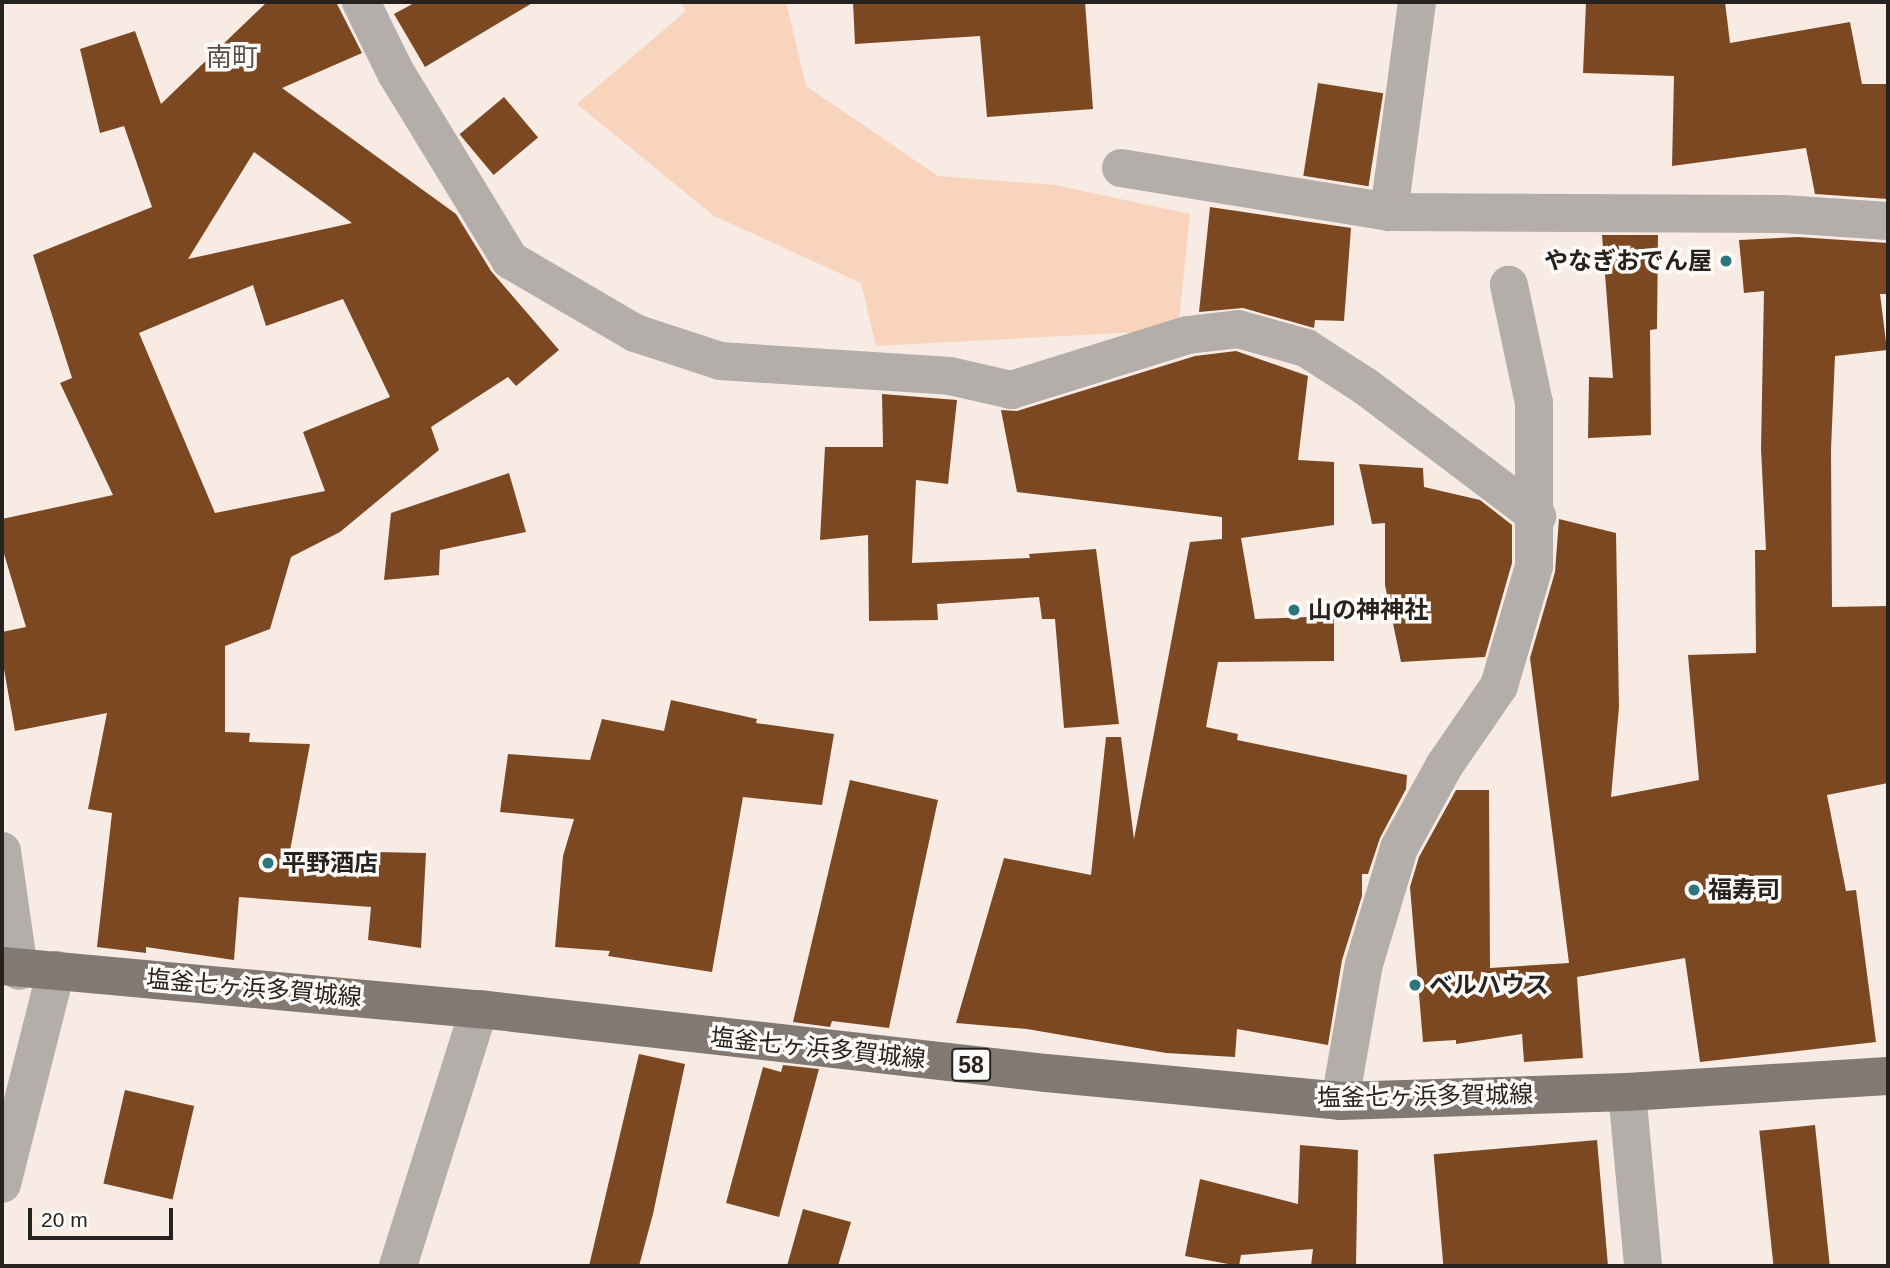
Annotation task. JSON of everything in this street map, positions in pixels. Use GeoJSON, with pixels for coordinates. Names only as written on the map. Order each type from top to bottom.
{"type":"FeatureCollection","features":[{"type":"Feature","properties":{"kind":"main road","name":"塩釜七ヶ浜多賀城線"},"geometry":{"type":"LineString","coordinates":[[10,968],[479,1009],[1046,1073],[1340,1101],[1627,1092],[1888,1076]]}},
{"type":"Feature","properties":{"kind":"street"},"geometry":{"type":"LineString","coordinates":[[361,2],[396,73],[510,260],[635,333],[720,361],[950,376],[1011,390],[1188,335],[1238,329],[1306,348],[1537,516]]}},
{"type":"Feature","properties":{"kind":"street"},"geometry":{"type":"LineString","coordinates":[[1389,212],[1417,2]]}},
{"type":"Feature","properties":{"kind":"street"},"geometry":{"type":"LineString","coordinates":[[1121,168],[1389,212],[1783,214],[1888,221]]}},
{"type":"Feature","properties":{"kind":"street"},"geometry":{"type":"LineString","coordinates":[[1340,1101],[1363,964],[1399,848],[1444,766],[1499,686],[1534,566],[1537,516],[1534,403],[1509,285]]}},
{"type":"Feature","properties":{"kind":"street"},"geometry":{"type":"LineString","coordinates":[[2,850],[13,914],[10,968]]}},
{"type":"Feature","properties":{"kind":"street"},"geometry":{"type":"LineString","coordinates":[[2,1184],[56,970]]}},
{"type":"Feature","properties":{"kind":"street"},"geometry":{"type":"LineString","coordinates":[[397,1266],[479,1009]]}},
{"type":"Feature","properties":{"kind":"street"},"geometry":{"type":"LineString","coordinates":[[1627,1092],[1643,1266]]}},
{"type":"Feature","properties":{"kind":"shaded area"},"geometry":{"type":"Polygon","coordinates":[[[681,2],[786,2],[806,86],[938,176],[1055,185],[1190,214],[1178,330],[876,346],[861,283],[714,216],[577,104],[686,11],[681,2]]]}},
{"type":"Feature","properties":{"kind":"building"},"geometry":{"type":"Polygon","coordinates":[[[267,2],[336,2],[362,53],[282,88],[456,214],[491,271],[559,350],[516,386],[508,377],[431,427],[439,450],[340,532],[291,557],[270,629],[225,646],[225,732],[250,733],[249,742],[310,744],[289,856],[375,861],[375,852],[426,853],[421,948],[368,940],[371,907],[239,897],[234,960],[146,947],[146,953],[97,947],[112,813],[88,809],[107,713],[15,731],[2,658],[2,632],[26,627],[2,547],[2,519],[113,495],[60,383],[72,378],[33,255],[152,207],[124,126],[100,133],[80,49],[135,31],[161,104],[267,2]],[[254,152],[188,259],[352,223],[254,152]],[[253,285],[139,333],[215,513],[325,491],[303,432],[390,397],[343,299],[266,326],[253,285]]]}},
{"type":"Feature","properties":{"kind":"building"},"geometry":{"type":"Polygon","coordinates":[[[416,2],[534,2],[425,67],[394,14],[416,2]]]}},
{"type":"Feature","properties":{"kind":"building"},"geometry":{"type":"Polygon","coordinates":[[[853,2],[1085,2],[1093,109],[987,117],[980,36],[855,44],[853,2]]]}},
{"type":"Feature","properties":{"kind":"building"},"geometry":{"type":"Polygon","coordinates":[[[1586,2],[1725,2],[1730,43],[1850,22],[1862,84],[1888,84],[1888,199],[1815,194],[1806,148],[1672,166],[1674,76],[1583,73],[1586,2]]]}},
{"type":"Feature","properties":{"kind":"building"},"geometry":{"type":"Polygon","coordinates":[[[1318,83],[1383,93],[1368,186],[1303,176],[1318,83]]]}},
{"type":"Feature","properties":{"kind":"building"},"geometry":{"type":"Polygon","coordinates":[[[504,97],[538,138],[494,175],[460,134],[504,97]]]}},
{"type":"Feature","properties":{"kind":"building"},"geometry":{"type":"Polygon","coordinates":[[[1210,207],[1351,228],[1344,321],[1315,320],[1314,328],[1243,308],[1199,312],[1210,207]]]}},
{"type":"Feature","properties":{"kind":"building"},"geometry":{"type":"Polygon","coordinates":[[[1602,235],[1658,235],[1657,329],[1650,330],[1651,435],[1588,438],[1589,377],[1613,378],[1602,235]]]}},
{"type":"Feature","properties":{"kind":"building"},"geometry":{"type":"Polygon","coordinates":[[[1798,237],[1888,243],[1887,294],[1880,294],[1887,350],[1835,356],[1831,449],[1832,607],[1888,606],[1888,783],[1827,795],[1846,891],[1856,890],[1876,1042],[1700,1062],[1685,958],[1577,977],[1583,1058],[1524,1062],[1522,1034],[1456,1044],[1456,1040],[1423,1042],[1410,887],[1419,857],[1456,790],[1489,790],[1490,968],[1569,963],[1530,658],[1555,572],[1559,519],[1616,533],[1619,707],[1611,797],[1699,780],[1688,655],[1756,653],[1755,550],[1766,550],[1761,449],[1764,291],[1744,293],[1739,240],[1798,237]]]}},
{"type":"Feature","properties":{"kind":"building"},"geometry":{"type":"Polygon","coordinates":[[[1236,351],[1308,376],[1298,460],[1334,462],[1334,525],[1241,538],[1255,619],[1334,616],[1334,661],[1218,662],[1206,727],[1238,734],[1237,740],[1407,775],[1406,789],[1380,838],[1368,874],[1362,874],[1362,896],[1342,960],[1328,1045],[1237,1029],[1235,1057],[1166,1053],[1027,1029],[956,1023],[1004,858],[1091,875],[1106,737],[1121,737],[1134,839],[1190,542],[1222,539],[1222,517],[1017,492],[1001,410],[1017,411],[1195,356],[1236,351]]]}},
{"type":"Feature","properties":{"kind":"building"},"geometry":{"type":"Polygon","coordinates":[[[882,394],[957,400],[948,484],[916,480],[912,563],[1030,558],[1029,554],[1096,549],[1119,724],[1064,728],[1055,619],[1042,619],[1039,597],[937,604],[938,620],[869,621],[868,535],[820,540],[825,447],[883,447],[882,394]]]}},
{"type":"Feature","properties":{"kind":"building"},"geometry":{"type":"Polygon","coordinates":[[[1359,464],[1423,468],[1424,487],[1480,500],[1512,525],[1512,563],[1485,657],[1401,662],[1385,585],[1385,523],[1372,524],[1359,464]]]}},
{"type":"Feature","properties":{"kind":"building"},"geometry":{"type":"Polygon","coordinates":[[[509,473],[526,532],[440,550],[439,575],[384,580],[391,513],[509,473]]]}},
{"type":"Feature","properties":{"kind":"building"},"geometry":{"type":"Polygon","coordinates":[[[671,700],[757,719],[756,723],[834,734],[822,805],[743,797],[712,972],[608,956],[610,951],[555,947],[563,856],[574,819],[500,812],[508,754],[590,760],[602,719],[664,731],[671,700]]]}},
{"type":"Feature","properties":{"kind":"building"},"geometry":{"type":"Polygon","coordinates":[[[850,780],[938,800],[889,1028],[832,1021],[830,1027],[793,1022],[850,780]]]}},
{"type":"Feature","properties":{"kind":"building"},"geometry":{"type":"Polygon","coordinates":[[[639,1054],[685,1064],[653,1214],[639,1266],[589,1266],[639,1054]]]}},
{"type":"Feature","properties":{"kind":"building"},"geometry":{"type":"Polygon","coordinates":[[[783,1065],[819,1069],[779,1217],[726,1203],[763,1067],[781,1072],[783,1065]]]}},
{"type":"Feature","properties":{"kind":"building"},"geometry":{"type":"Polygon","coordinates":[[[125,1090],[194,1106],[173,1200],[103,1184],[125,1090]]]}},
{"type":"Feature","properties":{"kind":"building"},"geometry":{"type":"Polygon","coordinates":[[[1815,1125],[1830,1266],[1774,1266],[1759,1131],[1815,1125]]]}},
{"type":"Feature","properties":{"kind":"building"},"geometry":{"type":"Polygon","coordinates":[[[1597,1140],[1608,1266],[1443,1266],[1434,1154],[1597,1140]]]}},
{"type":"Feature","properties":{"kind":"building"},"geometry":{"type":"Polygon","coordinates":[[[1300,1145],[1358,1150],[1356,1266],[1311,1266],[1313,1249],[1241,1255],[1239,1266],[1185,1256],[1200,1179],[1298,1204],[1300,1145]]]}},
{"type":"Feature","properties":{"kind":"building"},"geometry":{"type":"Polygon","coordinates":[[[803,1209],[851,1222],[838,1266],[787,1266],[803,1209]]]}},
{"type":"Feature","properties":{"kind":"place","name":"やなぎおでん屋"},"geometry":{"type":"Point","coordinates":[1726,261]}},
{"type":"Feature","properties":{"kind":"place","name":"山の神神社"},"geometry":{"type":"Point","coordinates":[1294,610]}},
{"type":"Feature","properties":{"kind":"place","name":"平野酒店"},"geometry":{"type":"Point","coordinates":[268,863]}},
{"type":"Feature","properties":{"kind":"place","name":"福寿司"},"geometry":{"type":"Point","coordinates":[1694,890]}},
{"type":"Feature","properties":{"kind":"place","name":"ベルハウス"},"geometry":{"type":"Point","coordinates":[1415,985]}},
{"type":"Feature","properties":{"kind":"district","name":"南町"},"geometry":{"type":"Point","coordinates":[232,58]}}]}
